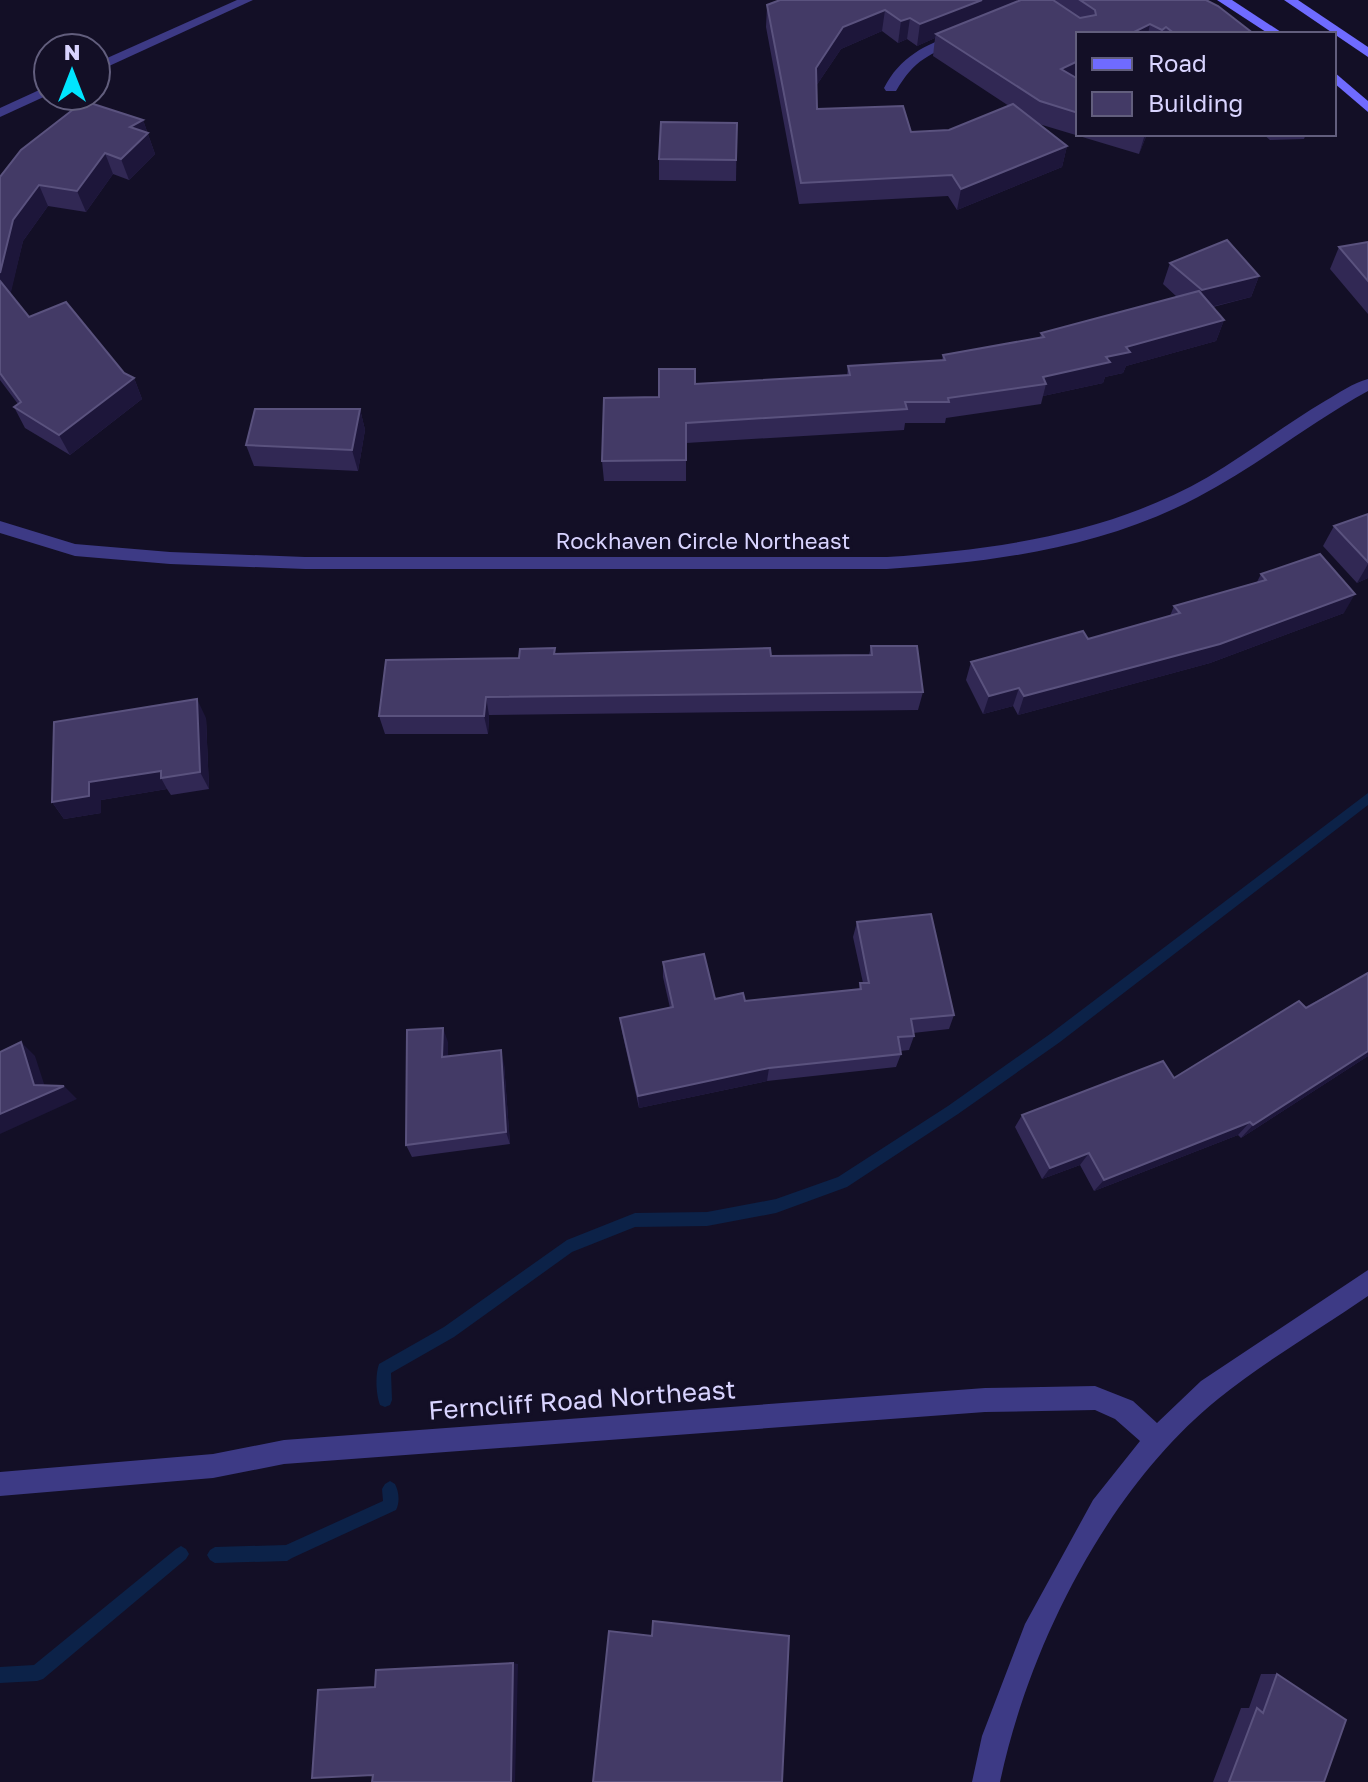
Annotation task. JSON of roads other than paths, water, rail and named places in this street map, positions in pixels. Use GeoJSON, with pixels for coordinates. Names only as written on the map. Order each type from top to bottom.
{"type":"FeatureCollection","features":[{"type":"Feature","properties":{"kind":"main road"},"geometry":{"type":"LineString","coordinates":[[1223,0],[1275,32]]}},
{"type":"Feature","properties":{"kind":"main road"},"geometry":{"type":"LineString","coordinates":[[1290,0],[1343,33]]}},
{"type":"Feature","properties":{"kind":"main road"},"geometry":{"type":"LineString","coordinates":[[1310,0],[1368,53]]}},
{"type":"Feature","properties":{"kind":"main road"},"geometry":{"type":"LineString","coordinates":[[1336,78],[1368,108]]}},
{"type":"Feature","properties":{"kind":"street"},"geometry":{"type":"LineString","coordinates":[[112,61],[247,0]]}},
{"type":"Feature","properties":{"kind":"street"},"geometry":{"type":"LineString","coordinates":[[891,88],[898,72],[914,55],[970,33]]}},
{"type":"Feature","properties":{"kind":"street"},"geometry":{"type":"LineString","coordinates":[[0,113],[32,98]]}},
{"type":"Feature","properties":{"kind":"street","name":"Rockhaven Circle Northeast"},"geometry":{"type":"LineString","coordinates":[[0,527],[75,550],[185,559],[305,563],[777,563],[961,559],[1069,541],[1119,526],[1193,492],[1320,409],[1368,384]]}},
{"type":"Feature","properties":{"kind":"street"},"geometry":{"type":"LineString","coordinates":[[986,1782],[996,1736],[1034,1633],[1102,1509],[1157,1439],[1210,1390],[1368,1282]]}},
{"type":"Feature","properties":{"kind":"street","name":"Ferncliff Road Northeast"},"geometry":{"type":"LineString","coordinates":[[0,1484],[213,1466],[284,1452],[985,1400],[1095,1398],[1124,1410],[1157,1439]]}},
{"type":"Feature","properties":{"kind":"waterway"},"geometry":{"type":"LineString","coordinates":[[385,1400],[384,1369],[449,1332],[567,1247],[635,1220],[707,1219],[776,1206],[842,1182],[953,1110],[1055,1038],[1368,798]]}},
{"type":"Feature","properties":{"kind":"waterway"},"geometry":{"type":"LineString","coordinates":[[215,1555],[287,1553],[391,1505],[390,1489]]}},
{"type":"Feature","properties":{"kind":"waterway"},"geometry":{"type":"LineString","coordinates":[[0,1675],[37,1673],[181,1554]]}}]}
